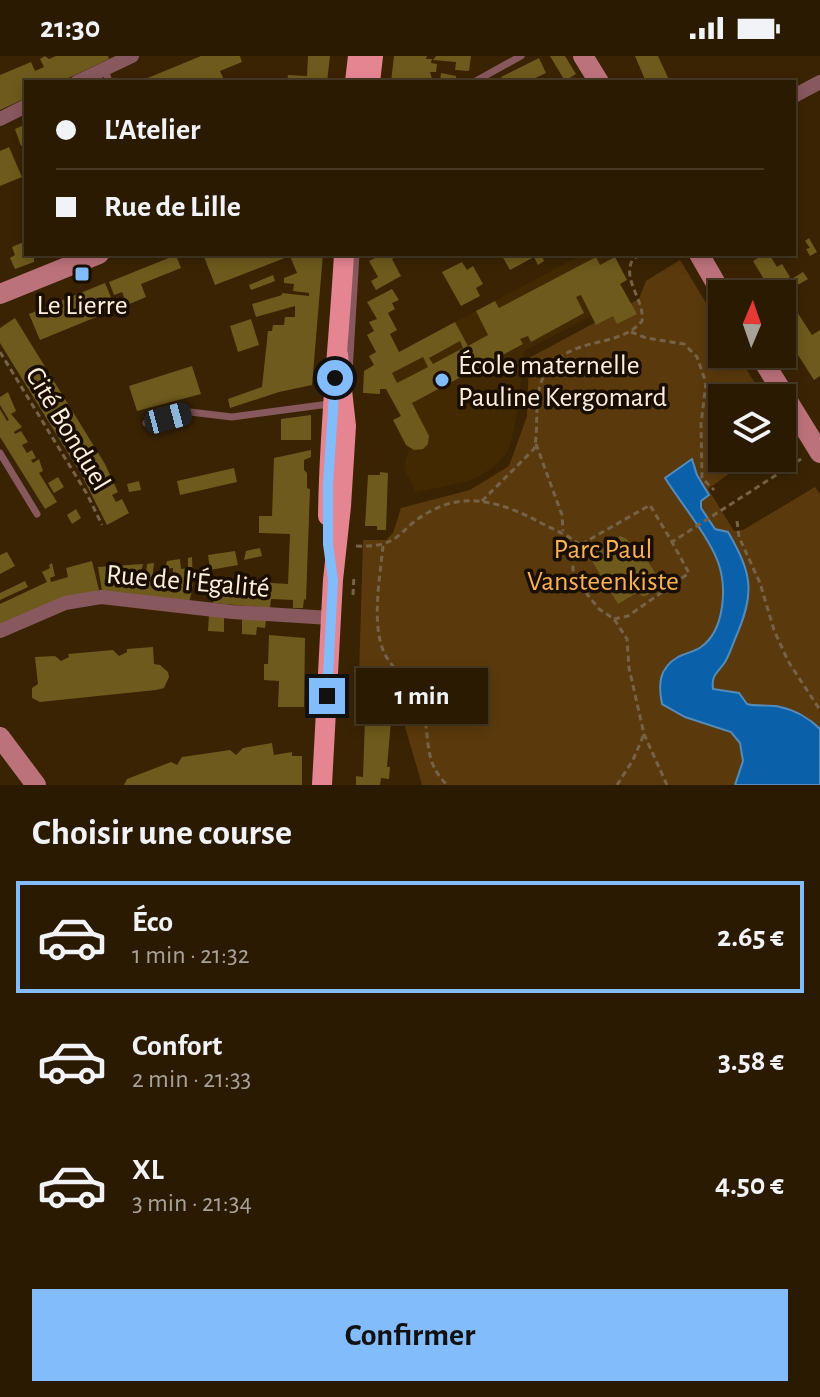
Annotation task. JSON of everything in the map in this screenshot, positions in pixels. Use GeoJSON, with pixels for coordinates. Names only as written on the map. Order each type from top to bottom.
{"type":"FeatureCollection","features":[{"type":"Feature","properties":{"kind":"main road"},"geometry":{"type":"LineString","coordinates":[[355,80],[358,56]]}},
{"type":"Feature","properties":{"kind":"main road"},"geometry":{"type":"LineString","coordinates":[[370,80],[373,56]]}},
{"type":"Feature","properties":{"kind":"main road"},"geometry":{"type":"LineString","coordinates":[[583,56],[598,80]]}},
{"type":"Feature","properties":{"kind":"main road"},"geometry":{"type":"LineString","coordinates":[[0,294],[94,256]]}},
{"type":"Feature","properties":{"kind":"main road"},"geometry":{"type":"LineString","coordinates":[[333,580],[328,518],[332,403],[344,256]]}},
{"type":"Feature","properties":{"kind":"main road"},"geometry":{"type":"LineString","coordinates":[[700,256],[714,280]]}},
{"type":"Feature","properties":{"kind":"main road"},"geometry":{"type":"LineString","coordinates":[[322,785],[333,580],[346,426],[338,354]]}},
{"type":"Feature","properties":{"kind":"main road"},"geometry":{"type":"LineString","coordinates":[[768,368],[819,451]]}},
{"type":"Feature","properties":{"kind":"main road"},"geometry":{"type":"LineString","coordinates":[[0,737],[36,785]]}},
{"type":"Feature","properties":{"kind":"street"},"geometry":{"type":"LineString","coordinates":[[87,80],[107,76],[132,56]]}},
{"type":"Feature","properties":{"kind":"street"},"geometry":{"type":"LineString","coordinates":[[796,95],[820,82]]}},
{"type":"Feature","properties":{"kind":"street"},"geometry":{"type":"LineString","coordinates":[[0,119],[24,107]]}},
{"type":"Feature","properties":{"kind":"street","name":"Rue de l'Égalité"},"geometry":{"type":"LineString","coordinates":[[0,631],[65,603],[101,597],[232,612],[331,618]]}},
{"type":"Feature","properties":{"kind":"lane"},"geometry":{"type":"LineString","coordinates":[[478,80],[521,56]]}},
{"type":"Feature","properties":{"kind":"lane"},"geometry":{"type":"LineString","coordinates":[[346,426],[356,256]]}},
{"type":"Feature","properties":{"kind":"lane"},"geometry":{"type":"LineString","coordinates":[[146,423],[190,412],[232,417],[332,403]]}},
{"type":"Feature","properties":{"kind":"lane"},"geometry":{"type":"LineString","coordinates":[[0,453],[37,514]]}},
{"type":"Feature","properties":{"kind":"path"},"geometry":{"type":"LineString","coordinates":[[482,501],[534,449],[539,390],[545,374],[573,350],[631,332],[639,326],[643,316],[629,272],[633,259],[638,256]]}},
{"type":"Feature","properties":{"kind":"path"},"geometry":{"type":"LineString","coordinates":[[631,332],[646,338],[684,344],[697,357],[707,391],[701,424],[702,478],[714,490]]}},
{"type":"Feature","properties":{"kind":"path","name":"Cité Bonduel"},"geometry":{"type":"LineString","coordinates":[[0,352],[87,494],[102,525]]}},
{"type":"Feature","properties":{"kind":"path"},"geometry":{"type":"LineString","coordinates":[[536,444],[558,505],[563,531]]}},
{"type":"Feature","properties":{"kind":"path"},"geometry":{"type":"LineString","coordinates":[[672,542],[819,451]]}},
{"type":"Feature","properties":{"kind":"path"},"geometry":{"type":"LineString","coordinates":[[338,544],[383,546],[430,511],[446,505],[482,501],[518,510],[563,531],[580,545]]}},
{"type":"Feature","properties":{"kind":"path"},"geometry":{"type":"LineString","coordinates":[[614,619],[628,616],[689,573],[650,505],[580,545],[573,558],[573,570],[578,582],[599,609],[614,619],[627,639],[629,668],[644,734],[667,785]]}},
{"type":"Feature","properties":{"kind":"path"},"geometry":{"type":"LineString","coordinates":[[737,521],[739,537],[760,583],[774,630],[788,661],[820,710]]}},
{"type":"Feature","properties":{"kind":"path"},"geometry":{"type":"LineString","coordinates":[[383,546],[378,625],[384,652],[411,686],[422,707],[428,754],[435,773],[447,785]]}},
{"type":"Feature","properties":{"kind":"path"},"geometry":{"type":"LineString","coordinates":[[617,785],[633,760],[644,734]]}},
{"type":"Feature","properties":{"kind":"shaded area","name":"École maternelle Pauline Kergomard"},"geometry":{"type":"Polygon","coordinates":[[[579,256],[615,256],[627,280],[621,284],[637,314],[592,316],[524,351],[510,446],[496,465],[466,482],[416,492],[404,469],[409,448],[400,416],[386,389],[381,389],[380,394],[363,393],[364,371],[579,256]]]}},
{"type":"Feature","properties":{"kind":"green space","name":"Parc Paul Vansteenkiste"},"geometry":{"type":"Polygon","coordinates":[[[680,260],[708,306],[708,368],[746,368],[755,384],[708,384],[708,472],[732,472],[708,489],[734,531],[743,530],[815,487],[820,494],[820,785],[422,785],[401,713],[358,711],[363,540],[386,540],[393,533],[401,508],[470,490],[509,466],[527,416],[529,358],[639,299],[646,281],[680,260]]]}},
{"type":"Feature","properties":{"kind":"water"},"geometry":{"type":"Polygon","coordinates":[[[692,459],[709,495],[701,501],[701,508],[715,529],[728,532],[742,560],[748,584],[746,609],[726,660],[714,677],[713,689],[739,693],[747,704],[791,710],[816,725],[820,729],[820,785],[735,785],[743,761],[740,743],[731,732],[685,717],[662,704],[660,683],[667,666],[698,649],[709,639],[722,608],[723,583],[714,552],[665,478],[692,459]]]}},
{"type":"Feature","properties":{"kind":"building"},"geometry":{"type":"Polygon","coordinates":[[[45,56],[49,59],[56,56],[108,56],[109,59],[64,80],[24,80],[24,99],[0,110],[0,75],[31,62],[35,71],[44,67],[40,59],[45,56]]]}},
{"type":"Feature","properties":{"kind":"building"},"geometry":{"type":"Polygon","coordinates":[[[201,56],[240,56],[242,62],[220,71],[224,80],[143,80],[201,56]]]}},
{"type":"Feature","properties":{"kind":"building"},"geometry":{"type":"Polygon","coordinates":[[[308,56],[330,56],[327,80],[287,80],[288,75],[307,76],[308,56]]]}},
{"type":"Feature","properties":{"kind":"building"},"geometry":{"type":"Polygon","coordinates":[[[394,56],[427,56],[426,59],[432,59],[431,63],[437,64],[436,72],[430,72],[432,80],[391,80],[394,56]]]}},
{"type":"Feature","properties":{"kind":"building"},"geometry":{"type":"Polygon","coordinates":[[[436,56],[471,56],[469,71],[455,70],[456,62],[433,60],[436,56]]]}},
{"type":"Feature","properties":{"kind":"building"},"geometry":{"type":"Polygon","coordinates":[[[550,56],[565,56],[576,74],[564,80],[550,56]]]}},
{"type":"Feature","properties":{"kind":"building"},"geometry":{"type":"Polygon","coordinates":[[[635,56],[658,56],[669,80],[645,80],[635,56]]]}},
{"type":"Feature","properties":{"kind":"building"},"geometry":{"type":"Polygon","coordinates":[[[539,58],[546,73],[531,80],[501,80],[501,77],[539,58]]]}},
{"type":"Feature","properties":{"kind":"building"},"geometry":{"type":"Polygon","coordinates":[[[441,73],[456,76],[456,80],[440,80],[441,73]]]}},
{"type":"Feature","properties":{"kind":"building"},"geometry":{"type":"Polygon","coordinates":[[[24,125],[24,145],[21,146],[15,129],[24,125]]]}},
{"type":"Feature","properties":{"kind":"building"},"geometry":{"type":"Polygon","coordinates":[[[9,147],[22,177],[0,186],[0,151],[9,147]]]}},
{"type":"Feature","properties":{"kind":"building"},"geometry":{"type":"Polygon","coordinates":[[[809,238],[817,252],[810,256],[806,249],[810,248],[805,241],[809,238]]]}},
{"type":"Feature","properties":{"kind":"building"},"geometry":{"type":"Polygon","coordinates":[[[24,242],[24,256],[34,256],[34,262],[15,269],[10,258],[15,255],[12,247],[24,242]]]}},
{"type":"Feature","properties":{"kind":"building"},"geometry":{"type":"Polygon","coordinates":[[[174,256],[176,256],[181,268],[141,284],[146,297],[127,305],[122,292],[114,295],[109,282],[174,256]]]}},
{"type":"Feature","properties":{"kind":"building"},"geometry":{"type":"Polygon","coordinates":[[[204,256],[290,256],[215,285],[204,256]]]}},
{"type":"Feature","properties":{"kind":"building"},"geometry":{"type":"Polygon","coordinates":[[[290,256],[323,256],[312,385],[230,408],[228,399],[262,387],[268,331],[272,331],[273,325],[284,325],[285,317],[295,317],[295,306],[256,317],[252,304],[282,293],[309,296],[309,293],[293,291],[294,284],[284,283],[284,278],[297,273],[290,256]]]}},
{"type":"Feature","properties":{"kind":"building"},"geometry":{"type":"Polygon","coordinates":[[[398,256],[392,259],[401,276],[376,290],[371,281],[378,277],[369,261],[377,257],[398,256]]]}},
{"type":"Feature","properties":{"kind":"building"},"geometry":{"type":"Polygon","coordinates":[[[502,256],[542,256],[544,261],[538,265],[534,257],[510,270],[502,256]]]}},
{"type":"Feature","properties":{"kind":"building"},"geometry":{"type":"Polygon","coordinates":[[[762,256],[770,256],[777,267],[782,264],[790,277],[786,280],[764,280],[753,261],[762,256]]]}},
{"type":"Feature","properties":{"kind":"building"},"geometry":{"type":"Polygon","coordinates":[[[596,257],[600,265],[615,257],[627,280],[620,284],[637,314],[617,324],[613,316],[596,325],[581,295],[576,297],[584,313],[531,342],[528,336],[520,339],[523,344],[412,403],[429,436],[428,444],[423,449],[414,450],[406,445],[393,420],[401,416],[386,389],[380,389],[380,394],[363,393],[364,371],[374,365],[369,356],[376,352],[367,335],[374,331],[369,322],[377,319],[367,302],[392,289],[399,300],[392,303],[395,309],[388,313],[397,330],[390,334],[399,352],[455,322],[468,346],[488,335],[476,311],[495,301],[499,308],[596,257]],[[460,341],[429,358],[433,364],[463,348],[460,341]],[[423,357],[392,373],[397,383],[428,367],[423,357]]]}},
{"type":"Feature","properties":{"kind":"building"},"geometry":{"type":"Polygon","coordinates":[[[462,262],[467,270],[473,266],[483,284],[476,288],[480,296],[461,306],[442,272],[462,262]]]}},
{"type":"Feature","properties":{"kind":"building"},"geometry":{"type":"Polygon","coordinates":[[[803,272],[808,279],[796,286],[796,280],[790,280],[803,272]]]}},
{"type":"Feature","properties":{"kind":"building"},"geometry":{"type":"Polygon","coordinates":[[[273,275],[275,281],[251,290],[249,285],[273,275]]]}},
{"type":"Feature","properties":{"kind":"building"},"geometry":{"type":"Polygon","coordinates":[[[105,283],[116,309],[40,340],[29,314],[105,283]]]}},
{"type":"Feature","properties":{"kind":"building"},"geometry":{"type":"Polygon","coordinates":[[[796,310],[812,335],[820,330],[820,376],[814,380],[796,352],[796,310]]]}},
{"type":"Feature","properties":{"kind":"building"},"geometry":{"type":"Polygon","coordinates":[[[15,318],[105,464],[118,492],[112,495],[116,502],[122,499],[129,513],[107,525],[82,476],[0,343],[0,328],[15,318]]]}},
{"type":"Feature","properties":{"kind":"building"},"geometry":{"type":"Polygon","coordinates":[[[251,319],[259,345],[238,352],[230,326],[251,319]]]}},
{"type":"Feature","properties":{"kind":"building"},"geometry":{"type":"Polygon","coordinates":[[[192,366],[201,394],[137,411],[129,386],[192,366]]]}},
{"type":"Feature","properties":{"kind":"building"},"geometry":{"type":"Polygon","coordinates":[[[8,392],[16,411],[11,414],[22,427],[14,432],[21,431],[28,442],[22,445],[27,453],[32,450],[36,458],[31,460],[33,463],[39,459],[43,471],[39,473],[57,502],[45,509],[0,437],[0,409],[9,420],[0,405],[0,397],[8,392]]]}},
{"type":"Feature","properties":{"kind":"building"},"geometry":{"type":"Polygon","coordinates":[[[311,415],[311,440],[281,440],[281,419],[311,415]]]}},
{"type":"Feature","properties":{"kind":"building"},"geometry":{"type":"Polygon","coordinates":[[[311,450],[311,457],[304,460],[307,488],[310,489],[306,600],[303,608],[293,608],[293,600],[271,599],[270,608],[213,603],[214,588],[243,590],[242,584],[256,582],[288,584],[290,534],[259,533],[259,516],[272,516],[274,458],[311,450]]]}},
{"type":"Feature","properties":{"kind":"building"},"geometry":{"type":"Polygon","coordinates":[[[234,468],[237,482],[180,495],[177,481],[234,468]]]}},
{"type":"Feature","properties":{"kind":"building"},"geometry":{"type":"Polygon","coordinates":[[[380,472],[388,473],[386,530],[365,526],[368,475],[380,475],[380,472]]]}},
{"type":"Feature","properties":{"kind":"building"},"geometry":{"type":"Polygon","coordinates":[[[58,477],[64,487],[54,493],[48,483],[58,477]]]}},
{"type":"Feature","properties":{"kind":"building"},"geometry":{"type":"Polygon","coordinates":[[[139,481],[141,490],[129,492],[127,484],[139,481]]]}},
{"type":"Feature","properties":{"kind":"building"},"geometry":{"type":"Polygon","coordinates":[[[76,509],[81,518],[72,524],[67,515],[76,509]]]}},
{"type":"Feature","properties":{"kind":"building"},"geometry":{"type":"Polygon","coordinates":[[[620,536],[627,539],[636,554],[644,555],[662,584],[646,596],[638,592],[618,604],[592,561],[595,559],[594,553],[620,536]]]}},
{"type":"Feature","properties":{"kind":"building"},"geometry":{"type":"Polygon","coordinates":[[[260,548],[262,556],[244,560],[246,551],[260,548]]]}},
{"type":"Feature","properties":{"kind":"building"},"geometry":{"type":"Polygon","coordinates":[[[235,551],[238,565],[210,570],[208,555],[235,551]]]}},
{"type":"Feature","properties":{"kind":"building"},"geometry":{"type":"Polygon","coordinates":[[[7,552],[15,566],[0,574],[0,555],[7,552]]]}},
{"type":"Feature","properties":{"kind":"building"},"geometry":{"type":"Polygon","coordinates":[[[192,557],[193,585],[189,603],[102,591],[98,567],[143,564],[140,576],[146,576],[147,564],[154,563],[152,581],[171,583],[169,576],[173,576],[173,568],[165,569],[167,561],[180,559],[181,569],[188,568],[188,558],[192,557]]]}},
{"type":"Feature","properties":{"kind":"building"},"geometry":{"type":"Polygon","coordinates":[[[92,561],[99,590],[0,626],[0,604],[47,582],[42,572],[50,568],[49,565],[52,563],[55,576],[50,578],[51,582],[68,577],[66,568],[92,561]]]}},
{"type":"Feature","properties":{"kind":"building"},"geometry":{"type":"Polygon","coordinates":[[[25,581],[28,587],[0,600],[0,593],[25,581]]]}},
{"type":"Feature","properties":{"kind":"building"},"geometry":{"type":"Polygon","coordinates":[[[209,614],[224,616],[224,632],[208,631],[209,614]]]}},
{"type":"Feature","properties":{"kind":"building"},"geometry":{"type":"Polygon","coordinates":[[[242,618],[266,620],[265,628],[257,627],[256,635],[242,634],[242,618]]]}},
{"type":"Feature","properties":{"kind":"building"},"geometry":{"type":"Polygon","coordinates":[[[269,635],[305,638],[304,707],[278,707],[279,681],[264,680],[269,635]]]}},
{"type":"Feature","properties":{"kind":"building"},"geometry":{"type":"Polygon","coordinates":[[[153,647],[154,664],[168,672],[164,688],[40,702],[32,698],[32,688],[38,684],[35,657],[55,656],[61,661],[69,657],[68,654],[113,650],[119,656],[127,649],[153,647]]]}},
{"type":"Feature","properties":{"kind":"building"},"geometry":{"type":"Polygon","coordinates":[[[365,719],[391,721],[387,767],[390,767],[389,779],[381,778],[380,785],[356,785],[356,776],[363,777],[365,719]]]}},
{"type":"Feature","properties":{"kind":"building"},"geometry":{"type":"Polygon","coordinates":[[[272,743],[274,755],[292,752],[292,756],[302,756],[302,785],[124,785],[127,779],[171,762],[177,765],[182,757],[230,750],[236,755],[243,748],[272,743]]]}},
{"type":"Feature","properties":{"kind":"place","name":"Le Lierre"},"geometry":{"type":"Point","coordinates":[82,274]}},
{"type":"Feature","properties":{"kind":"place","name":"École maternelle Pauline Kergomard"},"geometry":{"type":"Point","coordinates":[442,380]}},
{"type":"Feature","properties":{"kind":"route"},"geometry":{"type":"LineString","coordinates":[[327,696],[333,580],[328,544],[328,485],[335,378]]}}]}
